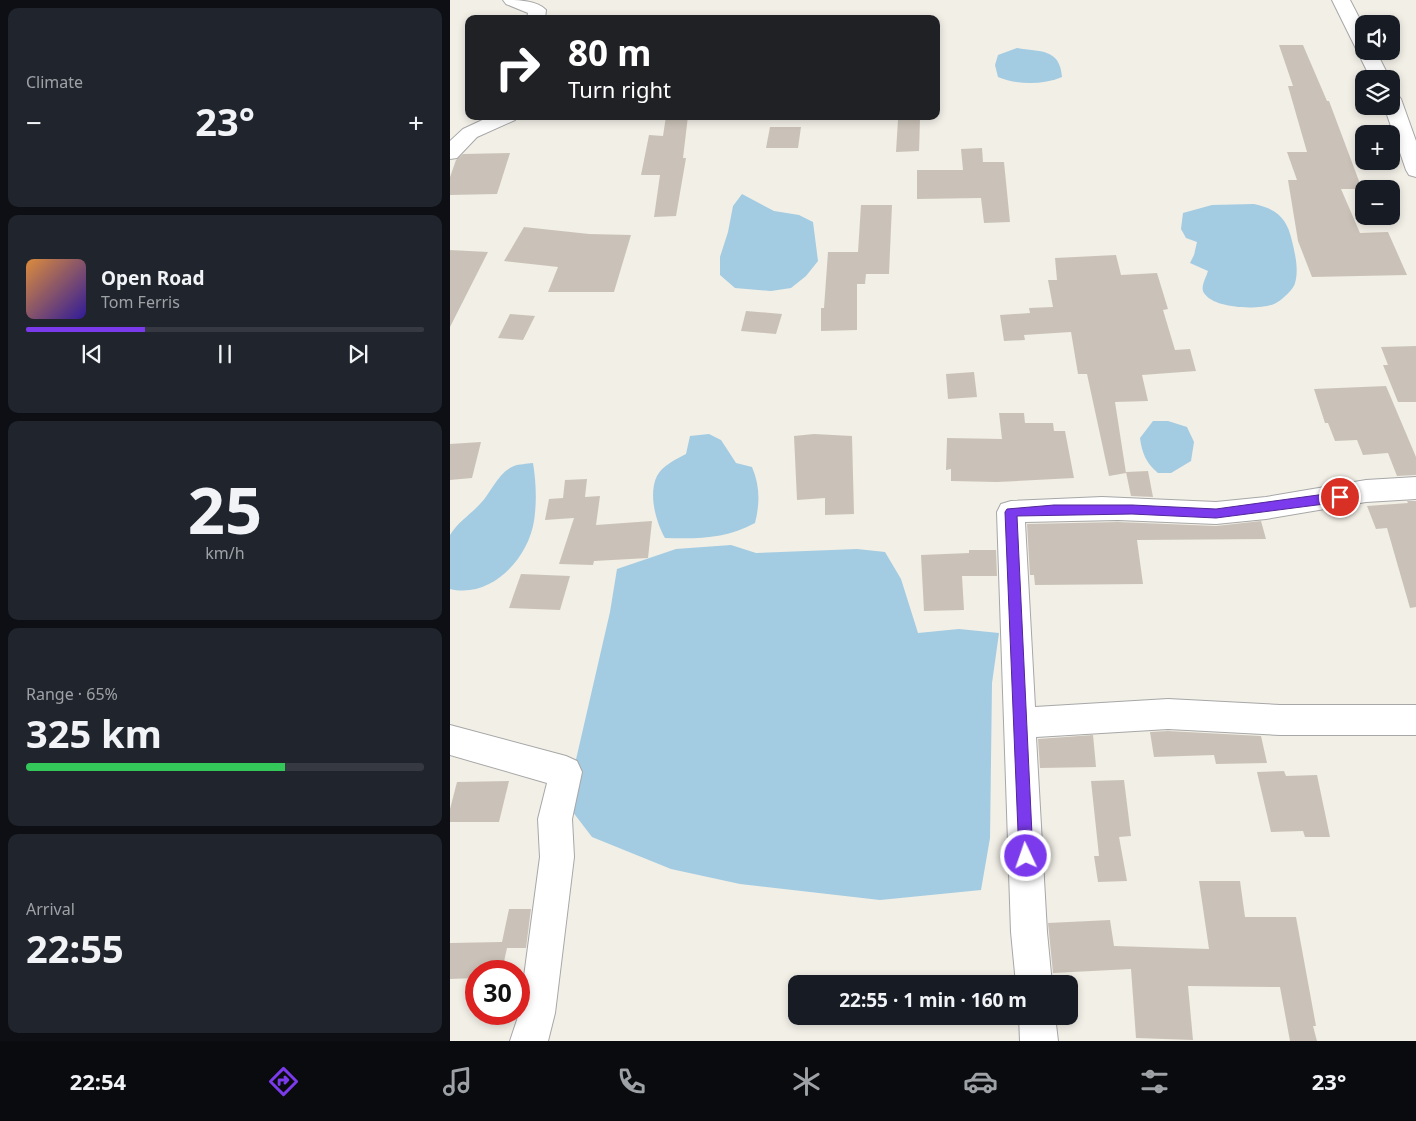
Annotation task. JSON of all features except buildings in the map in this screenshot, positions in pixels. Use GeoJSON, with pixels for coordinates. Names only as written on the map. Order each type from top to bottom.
{"type":"FeatureCollection","features":[{"type":"Feature","properties":{"kind":"street"},"geometry":{"type":"LineString","coordinates":[[512,0],[537,10],[536,15]]}},
{"type":"Feature","properties":{"kind":"street"},"geometry":{"type":"LineString","coordinates":[[1340,0],[1355,29]]}},
{"type":"Feature","properties":{"kind":"street"},"geometry":{"type":"LineString","coordinates":[[1397,115],[1416,170]]}},
{"type":"Feature","properties":{"kind":"street"},"geometry":{"type":"LineString","coordinates":[[450,153],[470,133],[499,120]]}},
{"type":"Feature","properties":{"kind":"street"},"geometry":{"type":"LineString","coordinates":[[1034,975],[1011,512],[1054,509],[1132,509],[1216,513],[1284,506],[1396,488],[1416,488]]}},
{"type":"Feature","properties":{"kind":"street"},"geometry":{"type":"LineString","coordinates":[[1020,723],[1168,714],[1280,720],[1416,720]]}},
{"type":"Feature","properties":{"kind":"street"},"geometry":{"type":"LineString","coordinates":[[450,740],[566,772],[555,819],[557,857],[537,1013],[529,1041]]}},
{"type":"Feature","properties":{"kind":"street"},"geometry":{"type":"LineString","coordinates":[[1038,1025],[1039,1041]]}},
{"type":"Feature","properties":{"kind":"water"},"geometry":{"type":"Polygon","coordinates":[[[1017,48],[1041,51],[1053,56],[1060,68],[1062,77],[1047,82],[1022,83],[998,77],[995,65],[998,55],[1017,48]]]}},
{"type":"Feature","properties":{"kind":"water"},"geometry":{"type":"Polygon","coordinates":[[[742,194],[774,211],[799,215],[813,222],[818,261],[806,276],[791,288],[771,291],[735,288],[720,275],[720,257],[728,232],[733,206],[742,194]]]}},
{"type":"Feature","properties":{"kind":"water"},"geometry":{"type":"Polygon","coordinates":[[[1254,204],[1275,212],[1287,226],[1296,262],[1297,272],[1294,286],[1280,301],[1267,306],[1237,307],[1226,305],[1209,298],[1203,291],[1208,271],[1190,263],[1197,242],[1186,238],[1181,229],[1183,213],[1212,205],[1254,204]]]}},
{"type":"Feature","properties":{"kind":"water"},"geometry":{"type":"Polygon","coordinates":[[[1153,421],[1168,421],[1187,427],[1194,442],[1191,461],[1171,473],[1158,473],[1150,465],[1145,457],[1140,438],[1153,421]]]}},
{"type":"Feature","properties":{"kind":"water"},"geometry":{"type":"Polygon","coordinates":[[[709,434],[721,440],[736,463],[752,467],[757,481],[758,495],[755,523],[733,532],[711,537],[665,538],[654,508],[654,483],[659,472],[686,454],[690,436],[709,434]]]}},
{"type":"Feature","properties":{"kind":"water"},"geometry":{"type":"Polygon","coordinates":[[[533,463],[536,492],[534,521],[524,549],[516,562],[493,582],[480,588],[465,591],[450,589],[450,535],[484,499],[503,473],[514,466],[533,463]]]}},
{"type":"Feature","properties":{"kind":"water"},"geometry":{"type":"Polygon","coordinates":[[[731,545],[756,553],[857,549],[885,552],[901,579],[918,633],[959,629],[999,633],[992,683],[990,838],[981,890],[880,900],[740,884],[671,869],[592,837],[566,803],[610,612],[617,569],[676,549],[731,545]]]}},
{"type":"Feature","properties":{"kind":"route"},"geometry":{"type":"LineString","coordinates":[[1026,856],[1011,512],[1054,509],[1132,509],[1216,513],[1284,506],[1340,497]]}}]}
